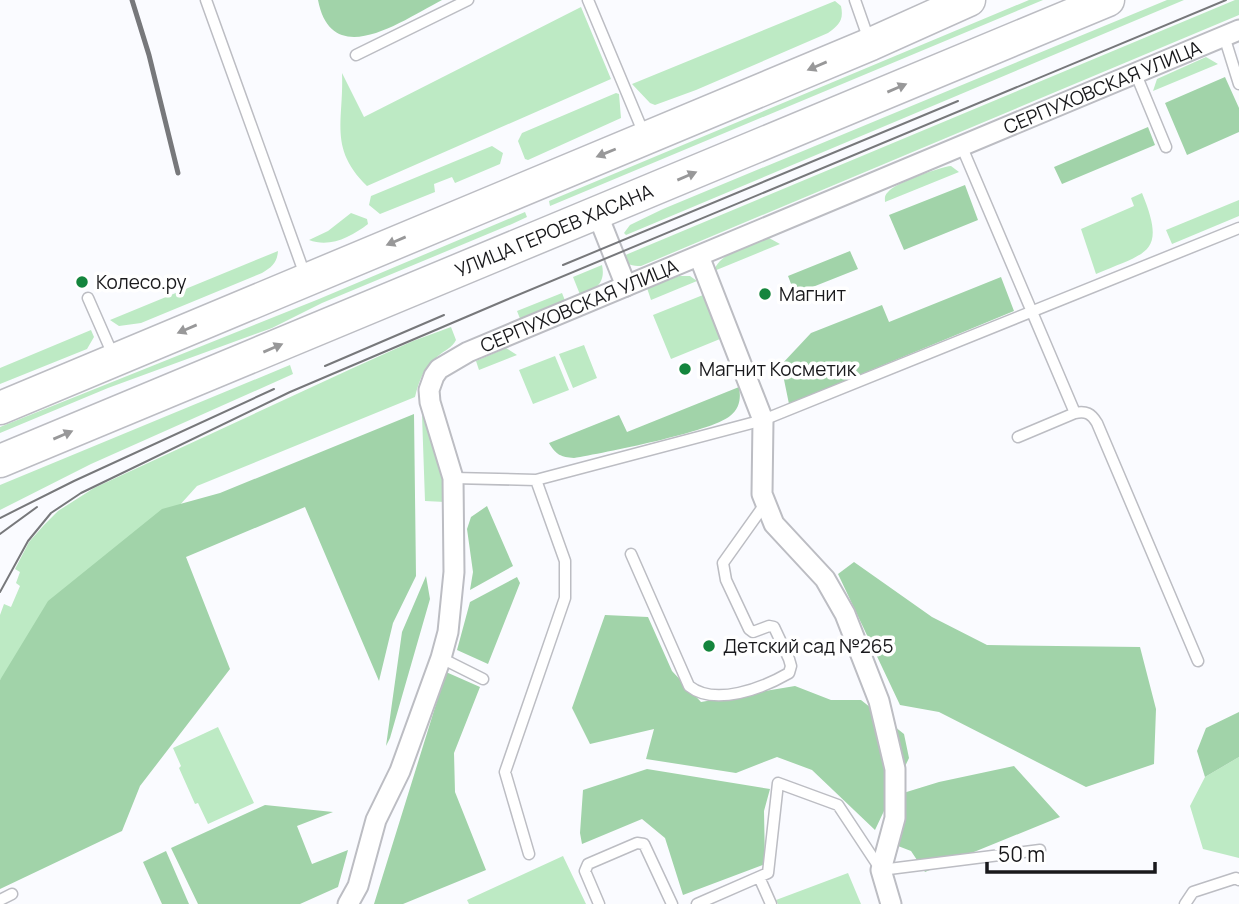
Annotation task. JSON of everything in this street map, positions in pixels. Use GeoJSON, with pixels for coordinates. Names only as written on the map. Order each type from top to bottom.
{"type":"FeatureCollection","features":[{"type":"Feature","properties":{"kind":"main road"},"geometry":{"type":"LineString","coordinates":[[0,408],[871,44],[937,6],[969,0]]}},
{"type":"Feature","properties":{"kind":"main road","name":"УЛИЦА ГЕРОЕВ ХАСАНА"},"geometry":{"type":"LineString","coordinates":[[0,461],[1108,0]]}},
{"type":"Feature","properties":{"kind":"street","name":"СЕРПУХОВСКАЯ УЛИЦА"},"geometry":{"type":"LineString","coordinates":[[348,904],[358,886],[376,820],[400,771],[441,658],[452,603],[453,478],[430,402],[431,382],[439,369],[468,352],[1232,33]]}},
{"type":"Feature","properties":{"kind":"street"},"geometry":{"type":"LineString","coordinates":[[597,214],[626,286]]}},
{"type":"Feature","properties":{"kind":"street"},"geometry":{"type":"LineString","coordinates":[[699,256],[763,419],[762,494],[765,503],[774,524],[825,579],[845,614],[879,701],[895,769],[895,818],[881,870],[891,904]]}},
{"type":"Feature","properties":{"kind":"lane"},"geometry":{"type":"LineString","coordinates":[[206,0],[306,279]]}},
{"type":"Feature","properties":{"kind":"lane"},"geometry":{"type":"LineString","coordinates":[[356,55],[468,0]]}},
{"type":"Feature","properties":{"kind":"lane"},"geometry":{"type":"LineString","coordinates":[[588,0],[646,137]]}},
{"type":"Feature","properties":{"kind":"lane"},"geometry":{"type":"LineString","coordinates":[[855,0],[871,44]]}},
{"type":"Feature","properties":{"kind":"lane"},"geometry":{"type":"LineString","coordinates":[[1232,33],[1239,84]]}},
{"type":"Feature","properties":{"kind":"lane"},"geometry":{"type":"LineString","coordinates":[[1135,72],[1166,147]]}},
{"type":"Feature","properties":{"kind":"lane"},"geometry":{"type":"LineString","coordinates":[[961,145],[1074,413]]}},
{"type":"Feature","properties":{"kind":"lane"},"geometry":{"type":"LineString","coordinates":[[453,478],[536,480],[763,419],[1239,228]]}},
{"type":"Feature","properties":{"kind":"lane"},"geometry":{"type":"LineString","coordinates":[[88,298],[115,359]]}},
{"type":"Feature","properties":{"kind":"lane"},"geometry":{"type":"LineString","coordinates":[[1018,437],[1074,413],[1083,411],[1091,415],[1097,423],[1198,661]]}},
{"type":"Feature","properties":{"kind":"lane"},"geometry":{"type":"LineString","coordinates":[[529,854],[505,772],[525,696],[565,597],[565,561],[536,480]]}},
{"type":"Feature","properties":{"kind":"lane"},"geometry":{"type":"LineString","coordinates":[[631,554],[689,686],[700,692],[727,695],[750,691],[789,673],[791,666],[774,627],[769,626],[753,632],[749,629],[723,571],[726,557],[765,503]]}},
{"type":"Feature","properties":{"kind":"lane"},"geometry":{"type":"LineString","coordinates":[[441,658],[483,679]]}},
{"type":"Feature","properties":{"kind":"lane"},"geometry":{"type":"LineString","coordinates":[[697,904],[768,873],[778,783],[838,805],[881,870],[1040,850]]}},
{"type":"Feature","properties":{"kind":"lane"},"geometry":{"type":"LineString","coordinates":[[599,904],[585,871],[588,864],[637,843],[644,844],[650,853],[672,904]]}},
{"type":"Feature","properties":{"kind":"lane"},"geometry":{"type":"LineString","coordinates":[[759,877],[771,904]]}},
{"type":"Feature","properties":{"kind":"lane"},"geometry":{"type":"LineString","coordinates":[[1185,904],[1194,892],[1236,878],[1239,880]]}},
{"type":"Feature","properties":{"kind":"lane"},"geometry":{"type":"LineString","coordinates":[[0,900],[12,894]]}},
{"type":"Feature","properties":{"kind":"green space"},"geometry":{"type":"Polygon","coordinates":[[[318,0],[442,0],[389,28],[353,37],[338,33],[326,21],[318,0]]]}},
{"type":"Feature","properties":{"kind":"green space"},"geometry":{"type":"Polygon","coordinates":[[[1029,0],[1043,0],[550,206],[549,201],[1029,0]]]}},
{"type":"Feature","properties":{"kind":"green space"},"geometry":{"type":"Polygon","coordinates":[[[1167,0],[1184,0],[626,235],[624,233],[630,225],[663,209],[1167,0]]]}},
{"type":"Feature","properties":{"kind":"green space"},"geometry":{"type":"Polygon","coordinates":[[[1239,0],[1239,15],[641,266],[630,264],[624,259],[623,256],[1239,0]]]}},
{"type":"Feature","properties":{"kind":"green space"},"geometry":{"type":"Polygon","coordinates":[[[835,1],[841,6],[841,19],[828,33],[696,90],[655,105],[632,84],[835,1]]]}},
{"type":"Feature","properties":{"kind":"green space"},"geometry":{"type":"Polygon","coordinates":[[[581,7],[611,79],[367,186],[355,172],[342,146],[342,73],[364,117],[581,7]]]}},
{"type":"Feature","properties":{"kind":"green space"},"geometry":{"type":"Polygon","coordinates":[[[1206,57],[1218,64],[1153,91],[1157,79],[1206,57]]]}},
{"type":"Feature","properties":{"kind":"green space"},"geometry":{"type":"Polygon","coordinates":[[[1225,77],[1239,108],[1239,132],[1187,155],[1165,103],[1225,77]]]}},
{"type":"Feature","properties":{"kind":"green space"},"geometry":{"type":"Polygon","coordinates":[[[619,94],[621,118],[525,159],[518,141],[522,133],[619,94]]]}},
{"type":"Feature","properties":{"kind":"green space"},"geometry":{"type":"Polygon","coordinates":[[[1148,127],[1155,145],[1062,184],[1054,167],[1148,127]]]}},
{"type":"Feature","properties":{"kind":"green space"},"geometry":{"type":"Polygon","coordinates":[[[492,146],[503,153],[500,164],[455,183],[452,177],[434,184],[435,192],[380,214],[369,205],[371,196],[492,146]]]}},
{"type":"Feature","properties":{"kind":"green space"},"geometry":{"type":"Polygon","coordinates":[[[951,166],[959,172],[885,202],[887,193],[899,184],[951,166]]]}},
{"type":"Feature","properties":{"kind":"green space"},"geometry":{"type":"Polygon","coordinates":[[[965,185],[978,220],[904,250],[889,215],[965,185]]]}},
{"type":"Feature","properties":{"kind":"green space"},"geometry":{"type":"Polygon","coordinates":[[[1142,193],[1153,228],[1148,248],[1128,261],[1096,274],[1081,229],[1134,206],[1131,198],[1142,193]]]}},
{"type":"Feature","properties":{"kind":"green space"},"geometry":{"type":"Polygon","coordinates":[[[1239,200],[1239,216],[1172,244],[1166,230],[1239,200]]]}},
{"type":"Feature","properties":{"kind":"green space"},"geometry":{"type":"Polygon","coordinates":[[[525,212],[527,217],[512,224],[322,303],[272,328],[108,388],[0,433],[0,427],[319,299],[525,212]]]}},
{"type":"Feature","properties":{"kind":"green space"},"geometry":{"type":"Polygon","coordinates":[[[351,213],[367,219],[368,224],[340,240],[325,243],[309,240],[328,231],[351,213]]]}},
{"type":"Feature","properties":{"kind":"green space"},"geometry":{"type":"Polygon","coordinates":[[[769,238],[780,244],[714,271],[717,264],[729,254],[769,238]]]}},
{"type":"Feature","properties":{"kind":"green space"},"geometry":{"type":"Polygon","coordinates":[[[278,251],[273,264],[262,273],[141,323],[119,326],[110,320],[278,251]]]}},
{"type":"Feature","properties":{"kind":"green space"},"geometry":{"type":"Polygon","coordinates":[[[850,251],[858,269],[795,294],[788,276],[850,251]]]}},
{"type":"Feature","properties":{"kind":"green space"},"geometry":{"type":"Polygon","coordinates":[[[602,265],[601,281],[581,297],[573,277],[602,265]]]}},
{"type":"Feature","properties":{"kind":"green space"},"geometry":{"type":"Polygon","coordinates":[[[679,276],[690,276],[697,281],[651,300],[647,288],[679,276]]]}},
{"type":"Feature","properties":{"kind":"green space"},"geometry":{"type":"Polygon","coordinates":[[[1001,277],[1014,311],[789,404],[781,365],[811,333],[882,305],[889,322],[1001,277]]]}},
{"type":"Feature","properties":{"kind":"green space"},"geometry":{"type":"Polygon","coordinates":[[[562,293],[566,303],[521,321],[517,311],[562,293]]]}},
{"type":"Feature","properties":{"kind":"green space"},"geometry":{"type":"Polygon","coordinates":[[[703,295],[720,339],[671,359],[653,315],[703,295]]]}},
{"type":"Feature","properties":{"kind":"green space"},"geometry":{"type":"Polygon","coordinates":[[[451,327],[456,340],[426,369],[415,397],[197,486],[134,556],[0,680],[0,615],[4,604],[11,607],[20,586],[16,583],[20,572],[15,569],[29,542],[58,511],[94,488],[353,368],[451,327]]]}},
{"type":"Feature","properties":{"kind":"green space"},"geometry":{"type":"Polygon","coordinates":[[[91,330],[94,337],[87,349],[0,384],[0,368],[91,330]]]}},
{"type":"Feature","properties":{"kind":"green space"},"geometry":{"type":"Polygon","coordinates":[[[584,345],[597,378],[573,388],[559,354],[584,345]]]}},
{"type":"Feature","properties":{"kind":"green space"},"geometry":{"type":"Polygon","coordinates":[[[506,348],[517,355],[479,370],[476,361],[506,348]]]}},
{"type":"Feature","properties":{"kind":"green space"},"geometry":{"type":"Polygon","coordinates":[[[555,356],[569,390],[533,404],[519,370],[555,356]]]}},
{"type":"Feature","properties":{"kind":"green space"},"geometry":{"type":"Polygon","coordinates":[[[290,365],[293,374],[91,464],[0,510],[0,485],[290,365]]]}},
{"type":"Feature","properties":{"kind":"green space"},"geometry":{"type":"Polygon","coordinates":[[[739,387],[736,410],[730,416],[702,429],[574,458],[559,455],[549,443],[619,415],[627,432],[739,387]]]}},
{"type":"Feature","properties":{"kind":"green space"},"geometry":{"type":"Polygon","coordinates":[[[414,414],[416,576],[393,623],[379,681],[305,507],[186,557],[230,669],[140,786],[122,831],[0,889],[0,680],[48,601],[162,509],[220,493],[414,414]]]}},
{"type":"Feature","properties":{"kind":"green space"},"geometry":{"type":"Polygon","coordinates":[[[422,415],[427,422],[444,474],[445,502],[425,501],[422,415]]]}},
{"type":"Feature","properties":{"kind":"green space"},"geometry":{"type":"Polygon","coordinates":[[[487,506],[513,566],[470,590],[473,572],[467,529],[471,517],[487,506]]]}},
{"type":"Feature","properties":{"kind":"green space"},"geometry":{"type":"Polygon","coordinates":[[[854,562],[932,617],[987,645],[1140,647],[1156,709],[1154,764],[1086,787],[939,712],[900,705],[838,574],[854,562]]]}},
{"type":"Feature","properties":{"kind":"green space"},"geometry":{"type":"Polygon","coordinates":[[[426,576],[430,599],[386,746],[402,632],[426,576]]]}},
{"type":"Feature","properties":{"kind":"green space"},"geometry":{"type":"Polygon","coordinates":[[[517,577],[520,583],[488,664],[457,650],[470,602],[517,577]]]}},
{"type":"Feature","properties":{"kind":"green space"},"geometry":{"type":"Polygon","coordinates":[[[605,615],[648,617],[672,671],[701,702],[795,686],[831,700],[861,700],[904,734],[909,758],[875,830],[812,770],[777,757],[736,773],[646,759],[654,729],[590,744],[572,708],[605,615]]]}},
{"type":"Feature","properties":{"kind":"green space"},"geometry":{"type":"Polygon","coordinates":[[[446,672],[480,687],[454,753],[455,792],[486,870],[403,904],[374,904],[446,672]]]}},
{"type":"Feature","properties":{"kind":"green space"},"geometry":{"type":"Polygon","coordinates":[[[1239,712],[1239,757],[1205,777],[1197,751],[1206,728],[1239,712]]]}},
{"type":"Feature","properties":{"kind":"green space"},"geometry":{"type":"Polygon","coordinates":[[[218,727],[254,803],[208,824],[198,803],[195,804],[173,748],[218,727]]]}},
{"type":"Feature","properties":{"kind":"green space"},"geometry":{"type":"Polygon","coordinates":[[[1239,757],[1239,858],[1203,849],[1190,806],[1205,777],[1239,757]]]}},
{"type":"Feature","properties":{"kind":"green space"},"geometry":{"type":"Polygon","coordinates":[[[1014,766],[1060,817],[925,872],[911,851],[898,846],[900,794],[939,782],[1014,766]]]}},
{"type":"Feature","properties":{"kind":"green space"},"geometry":{"type":"Polygon","coordinates":[[[647,769],[770,789],[764,811],[765,864],[683,895],[665,838],[642,819],[582,844],[580,833],[583,790],[647,769]]]}},
{"type":"Feature","properties":{"kind":"green space"},"geometry":{"type":"Polygon","coordinates":[[[265,805],[333,812],[297,826],[312,864],[348,850],[338,887],[300,904],[198,904],[171,848],[265,805]]]}},
{"type":"Feature","properties":{"kind":"green space"},"geometry":{"type":"Polygon","coordinates":[[[166,851],[189,904],[162,904],[143,862],[166,851]]]}},
{"type":"Feature","properties":{"kind":"green space"},"geometry":{"type":"Polygon","coordinates":[[[563,856],[586,904],[469,904],[467,900],[563,856]]]}},
{"type":"Feature","properties":{"kind":"green space"},"geometry":{"type":"Polygon","coordinates":[[[848,873],[861,904],[778,904],[776,900],[848,873]]]}},
{"type":"Feature","properties":{"kind":"tram line"},"geometry":{"type":"LineString","coordinates":[[0,592],[28,541],[51,513],[81,493],[290,392],[1226,0]]}},
{"type":"Feature","properties":{"kind":"tram line"},"geometry":{"type":"LineString","coordinates":[[563,265],[958,101]]}},
{"type":"Feature","properties":{"kind":"tram line"},"geometry":{"type":"LineString","coordinates":[[325,366],[444,315]]}},
{"type":"Feature","properties":{"kind":"tram line"},"geometry":{"type":"LineString","coordinates":[[0,518],[274,389]]}},
{"type":"Feature","properties":{"kind":"tram line"},"geometry":{"type":"LineString","coordinates":[[0,534],[37,507]]}},
{"type":"Feature","properties":{"kind":"railway"},"geometry":{"type":"LineString","coordinates":[[132,0],[149,55],[178,173]]}},
{"type":"Feature","properties":{"kind":"place","name":"Колесо.ру"},"geometry":{"type":"Point","coordinates":[82,282]}},
{"type":"Feature","properties":{"kind":"place","name":"Магнит"},"geometry":{"type":"Point","coordinates":[765,294]}},
{"type":"Feature","properties":{"kind":"place","name":"Магнит Косметик"},"geometry":{"type":"Point","coordinates":[685,369]}},
{"type":"Feature","properties":{"kind":"place","name":"Детский сад №265"},"geometry":{"type":"Point","coordinates":[709,646]}}]}
